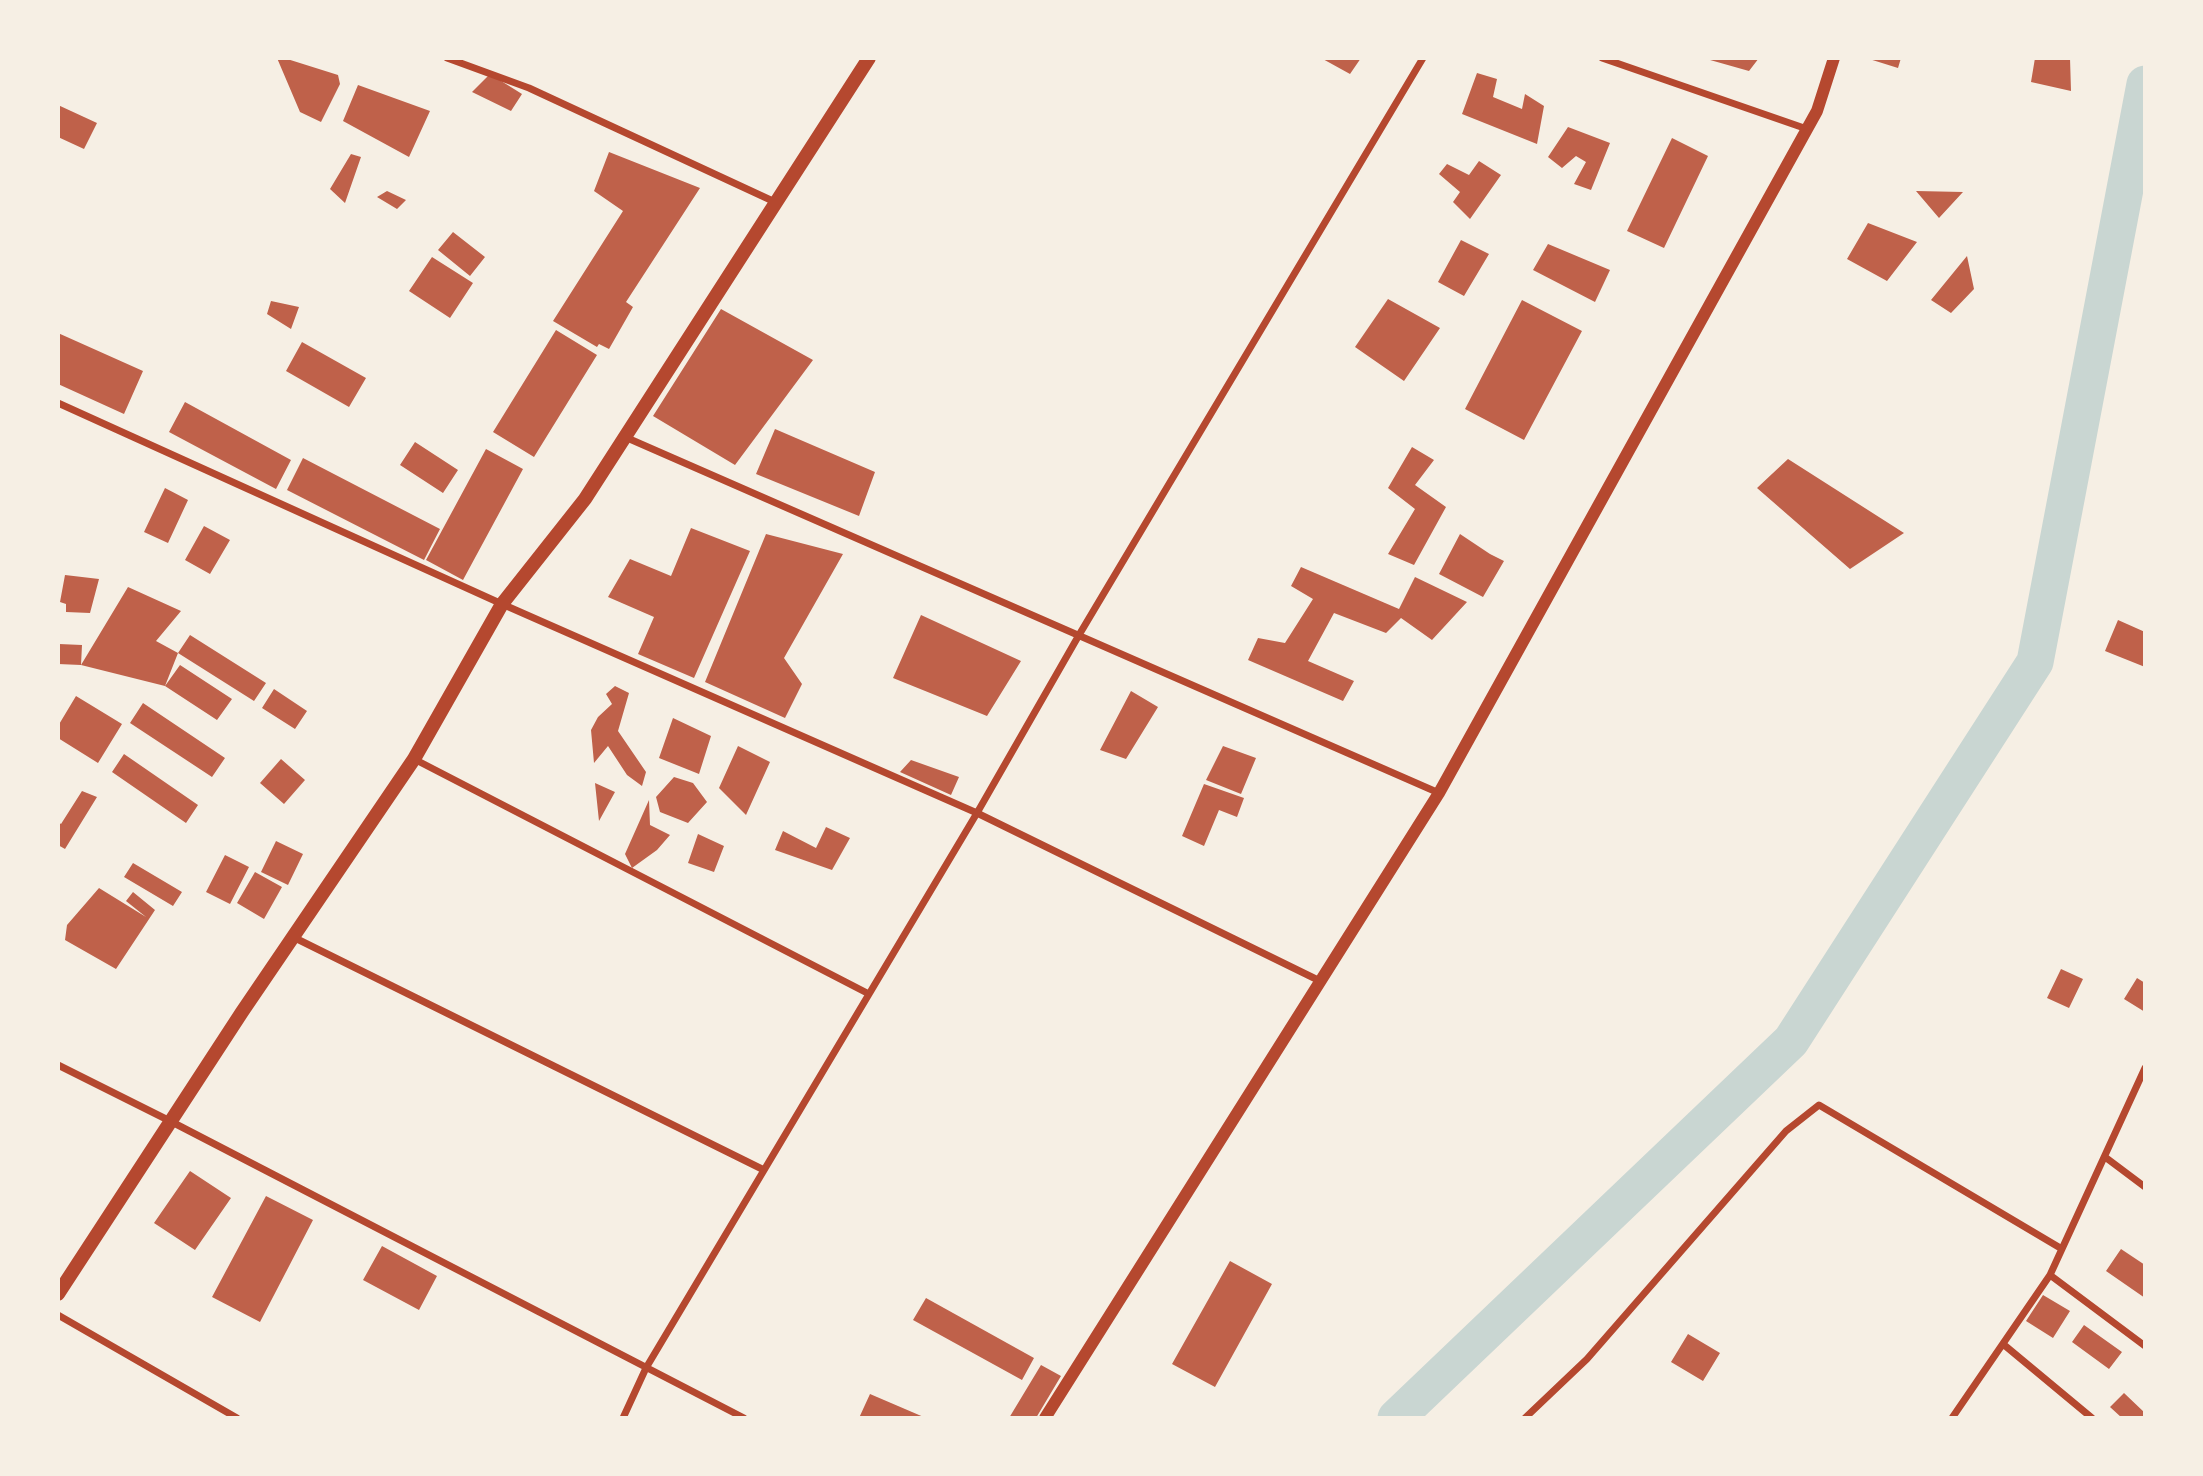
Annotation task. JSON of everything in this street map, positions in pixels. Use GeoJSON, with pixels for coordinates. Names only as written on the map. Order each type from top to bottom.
{"type":"FeatureCollection","features":[{"type":"Feature","properties":{"kind":"main road"},"geometry":{"type":"LineString","coordinates":[[58,1294],[170,1121],[414,760],[502,604],[585,499],[869,58]]}},
{"type":"Feature","properties":{"kind":"street"},"geometry":{"type":"LineString","coordinates":[[447,58],[529,88],[775,202]]}},
{"type":"Feature","properties":{"kind":"street"},"geometry":{"type":"LineString","coordinates":[[623,1418],[646,1368],[1423,58]]}},
{"type":"Feature","properties":{"kind":"street"},"geometry":{"type":"LineString","coordinates":[[1602,58],[1807,129]]}},
{"type":"Feature","properties":{"kind":"street"},"geometry":{"type":"LineString","coordinates":[[1045,1418],[1439,793],[1817,111],[1834,58]]}},
{"type":"Feature","properties":{"kind":"street"},"geometry":{"type":"LineString","coordinates":[[58,403],[502,604],[977,813],[1320,981]]}},
{"type":"Feature","properties":{"kind":"street"},"geometry":{"type":"LineString","coordinates":[[625,437],[1439,793]]}},
{"type":"Feature","properties":{"kind":"street"},"geometry":{"type":"LineString","coordinates":[[414,760],[869,994]]}},
{"type":"Feature","properties":{"kind":"street"},"geometry":{"type":"LineString","coordinates":[[293,937],[764,1170]]}},
{"type":"Feature","properties":{"kind":"street"},"geometry":{"type":"LineString","coordinates":[[58,1065],[744,1418]]}},
{"type":"Feature","properties":{"kind":"street"},"geometry":{"type":"LineString","coordinates":[[1952,1418],[2050,1275],[2145,1068]]}},
{"type":"Feature","properties":{"kind":"street"},"geometry":{"type":"LineString","coordinates":[[1525,1418],[1587,1359],[1786,1131],[1819,1105],[2062,1249]]}},
{"type":"Feature","properties":{"kind":"street"},"geometry":{"type":"LineString","coordinates":[[2105,1157],[2145,1187]]}},
{"type":"Feature","properties":{"kind":"street"},"geometry":{"type":"LineString","coordinates":[[2050,1275],[2145,1346]]}},
{"type":"Feature","properties":{"kind":"street"},"geometry":{"type":"LineString","coordinates":[[58,1315],[237,1418]]}},
{"type":"Feature","properties":{"kind":"street"},"geometry":{"type":"LineString","coordinates":[[2003,1344],[2092,1418]]}},
{"type":"Feature","properties":{"kind":"building"},"geometry":{"type":"Polygon","coordinates":[[[277,58],[338,75],[340,84],[321,122],[300,112],[277,58]]]}},
{"type":"Feature","properties":{"kind":"building"},"geometry":{"type":"Polygon","coordinates":[[[1321,58],[1361,58],[1350,74],[1321,58]]]}},
{"type":"Feature","properties":{"kind":"building"},"geometry":{"type":"Polygon","coordinates":[[[1703,58],[1759,58],[1749,71],[1703,58]]]}},
{"type":"Feature","properties":{"kind":"building"},"geometry":{"type":"Polygon","coordinates":[[[1866,58],[1901,58],[1898,68],[1866,58]]]}},
{"type":"Feature","properties":{"kind":"building"},"geometry":{"type":"Polygon","coordinates":[[[2035,58],[2070,58],[2071,91],[2031,82],[2035,58]]]}},
{"type":"Feature","properties":{"kind":"building"},"geometry":{"type":"Polygon","coordinates":[[[1477,73],[1497,79],[1493,97],[1522,109],[1525,94],[1544,106],[1537,144],[1462,114],[1477,73]]]}},
{"type":"Feature","properties":{"kind":"building"},"geometry":{"type":"Polygon","coordinates":[[[490,74],[522,94],[511,111],[472,92],[490,74]]]}},
{"type":"Feature","properties":{"kind":"building"},"geometry":{"type":"Polygon","coordinates":[[[358,85],[430,111],[409,157],[343,121],[358,85]]]}},
{"type":"Feature","properties":{"kind":"building"},"geometry":{"type":"Polygon","coordinates":[[[58,105],[97,123],[84,149],[58,137],[58,105]]]}},
{"type":"Feature","properties":{"kind":"building"},"geometry":{"type":"Polygon","coordinates":[[[1568,127],[1610,143],[1591,190],[1574,184],[1586,162],[1576,156],[1562,168],[1548,157],[1568,127]]]}},
{"type":"Feature","properties":{"kind":"building"},"geometry":{"type":"Polygon","coordinates":[[[1672,138],[1708,156],[1664,248],[1627,231],[1672,138]]]}},
{"type":"Feature","properties":{"kind":"building"},"geometry":{"type":"Polygon","coordinates":[[[609,152],[700,188],[626,302],[633,307],[609,349],[599,344],[597,347],[553,321],[623,211],[594,191],[609,152]]]}},
{"type":"Feature","properties":{"kind":"building"},"geometry":{"type":"Polygon","coordinates":[[[351,154],[361,157],[345,203],[330,189],[351,154]]]}},
{"type":"Feature","properties":{"kind":"building"},"geometry":{"type":"Polygon","coordinates":[[[1479,161],[1501,175],[1470,219],[1453,202],[1460,192],[1439,174],[1447,164],[1469,175],[1479,161]]]}},
{"type":"Feature","properties":{"kind":"building"},"geometry":{"type":"Polygon","coordinates":[[[387,191],[406,200],[397,209],[377,197],[387,191]]]}},
{"type":"Feature","properties":{"kind":"building"},"geometry":{"type":"Polygon","coordinates":[[[1916,191],[1963,192],[1939,218],[1916,191]]]}},
{"type":"Feature","properties":{"kind":"building"},"geometry":{"type":"Polygon","coordinates":[[[1868,223],[1917,242],[1887,281],[1847,259],[1868,223]]]}},
{"type":"Feature","properties":{"kind":"building"},"geometry":{"type":"Polygon","coordinates":[[[453,232],[485,257],[470,276],[438,250],[453,232]]]}},
{"type":"Feature","properties":{"kind":"building"},"geometry":{"type":"Polygon","coordinates":[[[1461,240],[1489,254],[1464,296],[1438,282],[1461,240]]]}},
{"type":"Feature","properties":{"kind":"building"},"geometry":{"type":"Polygon","coordinates":[[[1548,244],[1610,270],[1595,302],[1533,270],[1548,244]]]}},
{"type":"Feature","properties":{"kind":"building"},"geometry":{"type":"Polygon","coordinates":[[[1967,256],[1974,289],[1951,313],[1931,300],[1967,256]]]}},
{"type":"Feature","properties":{"kind":"building"},"geometry":{"type":"Polygon","coordinates":[[[432,257],[473,283],[450,318],[409,291],[432,257]]]}},
{"type":"Feature","properties":{"kind":"building"},"geometry":{"type":"Polygon","coordinates":[[[1388,299],[1440,328],[1404,381],[1355,347],[1388,299]]]}},
{"type":"Feature","properties":{"kind":"building"},"geometry":{"type":"Polygon","coordinates":[[[1522,300],[1582,331],[1524,440],[1465,409],[1522,300]]]}},
{"type":"Feature","properties":{"kind":"building"},"geometry":{"type":"Polygon","coordinates":[[[271,301],[299,307],[291,329],[267,314],[271,301]]]}},
{"type":"Feature","properties":{"kind":"building"},"geometry":{"type":"Polygon","coordinates":[[[721,309],[813,360],[735,465],[653,416],[721,309]]]}},
{"type":"Feature","properties":{"kind":"building"},"geometry":{"type":"Polygon","coordinates":[[[556,330],[597,355],[534,457],[493,432],[556,330]]]}},
{"type":"Feature","properties":{"kind":"building"},"geometry":{"type":"Polygon","coordinates":[[[58,333],[143,371],[124,414],[58,384],[58,333]]]}},
{"type":"Feature","properties":{"kind":"building"},"geometry":{"type":"Polygon","coordinates":[[[302,342],[366,378],[349,407],[286,371],[302,342]]]}},
{"type":"Feature","properties":{"kind":"building"},"geometry":{"type":"Polygon","coordinates":[[[185,402],[291,460],[276,489],[169,432],[185,402]]]}},
{"type":"Feature","properties":{"kind":"building"},"geometry":{"type":"Polygon","coordinates":[[[775,429],[875,472],[859,516],[756,474],[775,429]]]}},
{"type":"Feature","properties":{"kind":"building"},"geometry":{"type":"Polygon","coordinates":[[[415,442],[458,470],[443,493],[400,465],[415,442]]]}},
{"type":"Feature","properties":{"kind":"building"},"geometry":{"type":"Polygon","coordinates":[[[1412,447],[1434,460],[1415,485],[1446,507],[1414,565],[1388,554],[1415,509],[1388,488],[1412,447]]]}},
{"type":"Feature","properties":{"kind":"building"},"geometry":{"type":"Polygon","coordinates":[[[486,449],[523,469],[463,580],[426,560],[486,449]]]}},
{"type":"Feature","properties":{"kind":"building"},"geometry":{"type":"Polygon","coordinates":[[[303,458],[440,529],[424,560],[287,490],[303,458]]]}},
{"type":"Feature","properties":{"kind":"building"},"geometry":{"type":"Polygon","coordinates":[[[1788,459],[1904,533],[1850,569],[1757,488],[1788,459]]]}},
{"type":"Feature","properties":{"kind":"building"},"geometry":{"type":"Polygon","coordinates":[[[165,488],[188,500],[168,543],[144,532],[165,488]]]}},
{"type":"Feature","properties":{"kind":"building"},"geometry":{"type":"Polygon","coordinates":[[[204,526],[230,540],[210,574],[185,560],[204,526]]]}},
{"type":"Feature","properties":{"kind":"building"},"geometry":{"type":"Polygon","coordinates":[[[691,528],[750,551],[694,678],[638,654],[654,617],[608,597],[630,559],[671,576],[691,528]]]}},
{"type":"Feature","properties":{"kind":"building"},"geometry":{"type":"Polygon","coordinates":[[[766,534],[843,554],[784,658],[802,684],[785,718],[705,682],[766,534]]]}},
{"type":"Feature","properties":{"kind":"building"},"geometry":{"type":"Polygon","coordinates":[[[1460,534],[1504,561],[1483,597],[1439,574],[1460,534]]]}},
{"type":"Feature","properties":{"kind":"building"},"geometry":{"type":"Polygon","coordinates":[[[1301,567],[1399,609],[1415,577],[1467,602],[1432,640],[1401,618],[1386,633],[1334,613],[1308,661],[1354,681],[1343,701],[1248,660],[1258,638],[1285,643],[1313,599],[1291,586],[1301,567]]]}},
{"type":"Feature","properties":{"kind":"building"},"geometry":{"type":"Polygon","coordinates":[[[65,575],[99,579],[90,613],[66,612],[66,604],[60,602],[65,575]]]}},
{"type":"Feature","properties":{"kind":"building"},"geometry":{"type":"Polygon","coordinates":[[[128,587],[181,611],[156,641],[178,653],[165,686],[81,665],[128,587]]]}},
{"type":"Feature","properties":{"kind":"building"},"geometry":{"type":"Polygon","coordinates":[[[921,615],[1021,661],[987,716],[893,678],[921,615]]]}},
{"type":"Feature","properties":{"kind":"building"},"geometry":{"type":"Polygon","coordinates":[[[2118,620],[2145,632],[2145,667],[2105,651],[2118,620]]]}},
{"type":"Feature","properties":{"kind":"building"},"geometry":{"type":"Polygon","coordinates":[[[190,635],[266,683],[254,701],[178,653],[190,635]]]}},
{"type":"Feature","properties":{"kind":"building"},"geometry":{"type":"Polygon","coordinates":[[[59,644],[82,645],[81,665],[58,664],[59,644]]]}},
{"type":"Feature","properties":{"kind":"building"},"geometry":{"type":"Polygon","coordinates":[[[180,665],[232,699],[217,720],[165,686],[180,665]]]}},
{"type":"Feature","properties":{"kind":"building"},"geometry":{"type":"Polygon","coordinates":[[[615,686],[629,693],[618,731],[646,772],[642,786],[627,775],[608,746],[594,763],[591,730],[598,717],[612,704],[606,694],[615,686]]]}},
{"type":"Feature","properties":{"kind":"building"},"geometry":{"type":"Polygon","coordinates":[[[274,689],[307,711],[295,729],[262,708],[274,689]]]}},
{"type":"Feature","properties":{"kind":"building"},"geometry":{"type":"Polygon","coordinates":[[[1131,691],[1158,707],[1126,759],[1100,750],[1131,691]]]}},
{"type":"Feature","properties":{"kind":"building"},"geometry":{"type":"Polygon","coordinates":[[[76,696],[122,724],[98,763],[58,738],[58,726],[76,696]]]}},
{"type":"Feature","properties":{"kind":"building"},"geometry":{"type":"Polygon","coordinates":[[[143,703],[225,758],[212,777],[130,723],[143,703]]]}},
{"type":"Feature","properties":{"kind":"building"},"geometry":{"type":"Polygon","coordinates":[[[673,718],[711,736],[699,774],[659,758],[673,718]]]}},
{"type":"Feature","properties":{"kind":"building"},"geometry":{"type":"Polygon","coordinates":[[[738,746],[770,762],[746,815],[719,788],[738,746]]]}},
{"type":"Feature","properties":{"kind":"building"},"geometry":{"type":"Polygon","coordinates":[[[1223,746],[1256,758],[1241,794],[1206,780],[1223,746]]]}},
{"type":"Feature","properties":{"kind":"building"},"geometry":{"type":"Polygon","coordinates":[[[124,754],[198,805],[186,823],[112,772],[124,754]]]}},
{"type":"Feature","properties":{"kind":"building"},"geometry":{"type":"Polygon","coordinates":[[[281,759],[305,780],[284,804],[260,783],[281,759]]]}},
{"type":"Feature","properties":{"kind":"building"},"geometry":{"type":"Polygon","coordinates":[[[911,760],[959,777],[951,795],[900,772],[911,760]]]}},
{"type":"Feature","properties":{"kind":"building"},"geometry":{"type":"Polygon","coordinates":[[[674,777],[693,783],[707,802],[688,823],[660,812],[656,797],[674,777]]]}},
{"type":"Feature","properties":{"kind":"building"},"geometry":{"type":"Polygon","coordinates":[[[595,783],[615,792],[599,821],[595,783]]]}},
{"type":"Feature","properties":{"kind":"building"},"geometry":{"type":"Polygon","coordinates":[[[1204,784],[1244,798],[1237,817],[1219,810],[1204,846],[1182,836],[1204,784]]]}},
{"type":"Feature","properties":{"kind":"building"},"geometry":{"type":"Polygon","coordinates":[[[82,791],[97,797],[65,849],[58,845],[58,822],[61,824],[82,791]]]}},
{"type":"Feature","properties":{"kind":"building"},"geometry":{"type":"Polygon","coordinates":[[[649,800],[650,825],[670,835],[657,850],[632,868],[625,854],[649,800]]]}},
{"type":"Feature","properties":{"kind":"building"},"geometry":{"type":"Polygon","coordinates":[[[826,827],[850,838],[832,870],[775,850],[783,831],[816,848],[826,827]]]}},
{"type":"Feature","properties":{"kind":"building"},"geometry":{"type":"Polygon","coordinates":[[[698,834],[724,846],[714,872],[688,863],[698,834]]]}},
{"type":"Feature","properties":{"kind":"building"},"geometry":{"type":"Polygon","coordinates":[[[276,841],[303,854],[288,885],[261,872],[276,841]]]}},
{"type":"Feature","properties":{"kind":"building"},"geometry":{"type":"Polygon","coordinates":[[[225,855],[249,867],[230,904],[206,892],[225,855]]]}},
{"type":"Feature","properties":{"kind":"building"},"geometry":{"type":"Polygon","coordinates":[[[133,863],[182,892],[173,906],[124,877],[133,863]]]}},
{"type":"Feature","properties":{"kind":"building"},"geometry":{"type":"Polygon","coordinates":[[[255,872],[282,887],[264,919],[237,903],[255,872]]]}},
{"type":"Feature","properties":{"kind":"building"},"geometry":{"type":"Polygon","coordinates":[[[99,888],[146,917],[126,901],[133,892],[155,910],[116,969],[65,940],[67,925],[99,888]]]}},
{"type":"Feature","properties":{"kind":"building"},"geometry":{"type":"Polygon","coordinates":[[[2061,969],[2083,979],[2069,1008],[2047,998],[2061,969]]]}},
{"type":"Feature","properties":{"kind":"building"},"geometry":{"type":"Polygon","coordinates":[[[2137,978],[2145,983],[2145,1012],[2124,999],[2137,978]]]}},
{"type":"Feature","properties":{"kind":"building"},"geometry":{"type":"Polygon","coordinates":[[[190,1171],[231,1198],[195,1250],[154,1223],[190,1171]]]}},
{"type":"Feature","properties":{"kind":"building"},"geometry":{"type":"Polygon","coordinates":[[[266,1196],[313,1220],[260,1322],[212,1297],[266,1196]]]}},
{"type":"Feature","properties":{"kind":"building"},"geometry":{"type":"Polygon","coordinates":[[[382,1246],[437,1276],[419,1310],[363,1280],[382,1246]]]}},
{"type":"Feature","properties":{"kind":"building"},"geometry":{"type":"Polygon","coordinates":[[[2121,1249],[2145,1265],[2145,1298],[2106,1271],[2121,1249]]]}},
{"type":"Feature","properties":{"kind":"building"},"geometry":{"type":"Polygon","coordinates":[[[1230,1261],[1272,1284],[1215,1387],[1172,1364],[1230,1261]]]}},
{"type":"Feature","properties":{"kind":"building"},"geometry":{"type":"Polygon","coordinates":[[[2043,1295],[2070,1311],[2053,1338],[2026,1321],[2043,1295]]]}},
{"type":"Feature","properties":{"kind":"building"},"geometry":{"type":"Polygon","coordinates":[[[926,1298],[1034,1358],[1022,1380],[913,1320],[926,1298]]]}},
{"type":"Feature","properties":{"kind":"building"},"geometry":{"type":"Polygon","coordinates":[[[2084,1325],[2122,1352],[2109,1369],[2072,1342],[2084,1325]]]}},
{"type":"Feature","properties":{"kind":"building"},"geometry":{"type":"Polygon","coordinates":[[[1688,1334],[1720,1353],[1703,1381],[1671,1362],[1688,1334]]]}},
{"type":"Feature","properties":{"kind":"building"},"geometry":{"type":"Polygon","coordinates":[[[1041,1365],[1061,1376],[1036,1418],[1009,1418],[1041,1365]]]}},
{"type":"Feature","properties":{"kind":"building"},"geometry":{"type":"Polygon","coordinates":[[[2124,1393],[2145,1413],[2145,1418],[2122,1418],[2110,1407],[2124,1393]]]}},
{"type":"Feature","properties":{"kind":"building"},"geometry":{"type":"Polygon","coordinates":[[[870,1394],[926,1418],[859,1418],[870,1394]]]}},
{"type":"Feature","properties":{"kind":"waterway"},"geometry":{"type":"LineString","coordinates":[[1396,1418],[1791,1041],[2035,662],[2145,84]]}}]}
